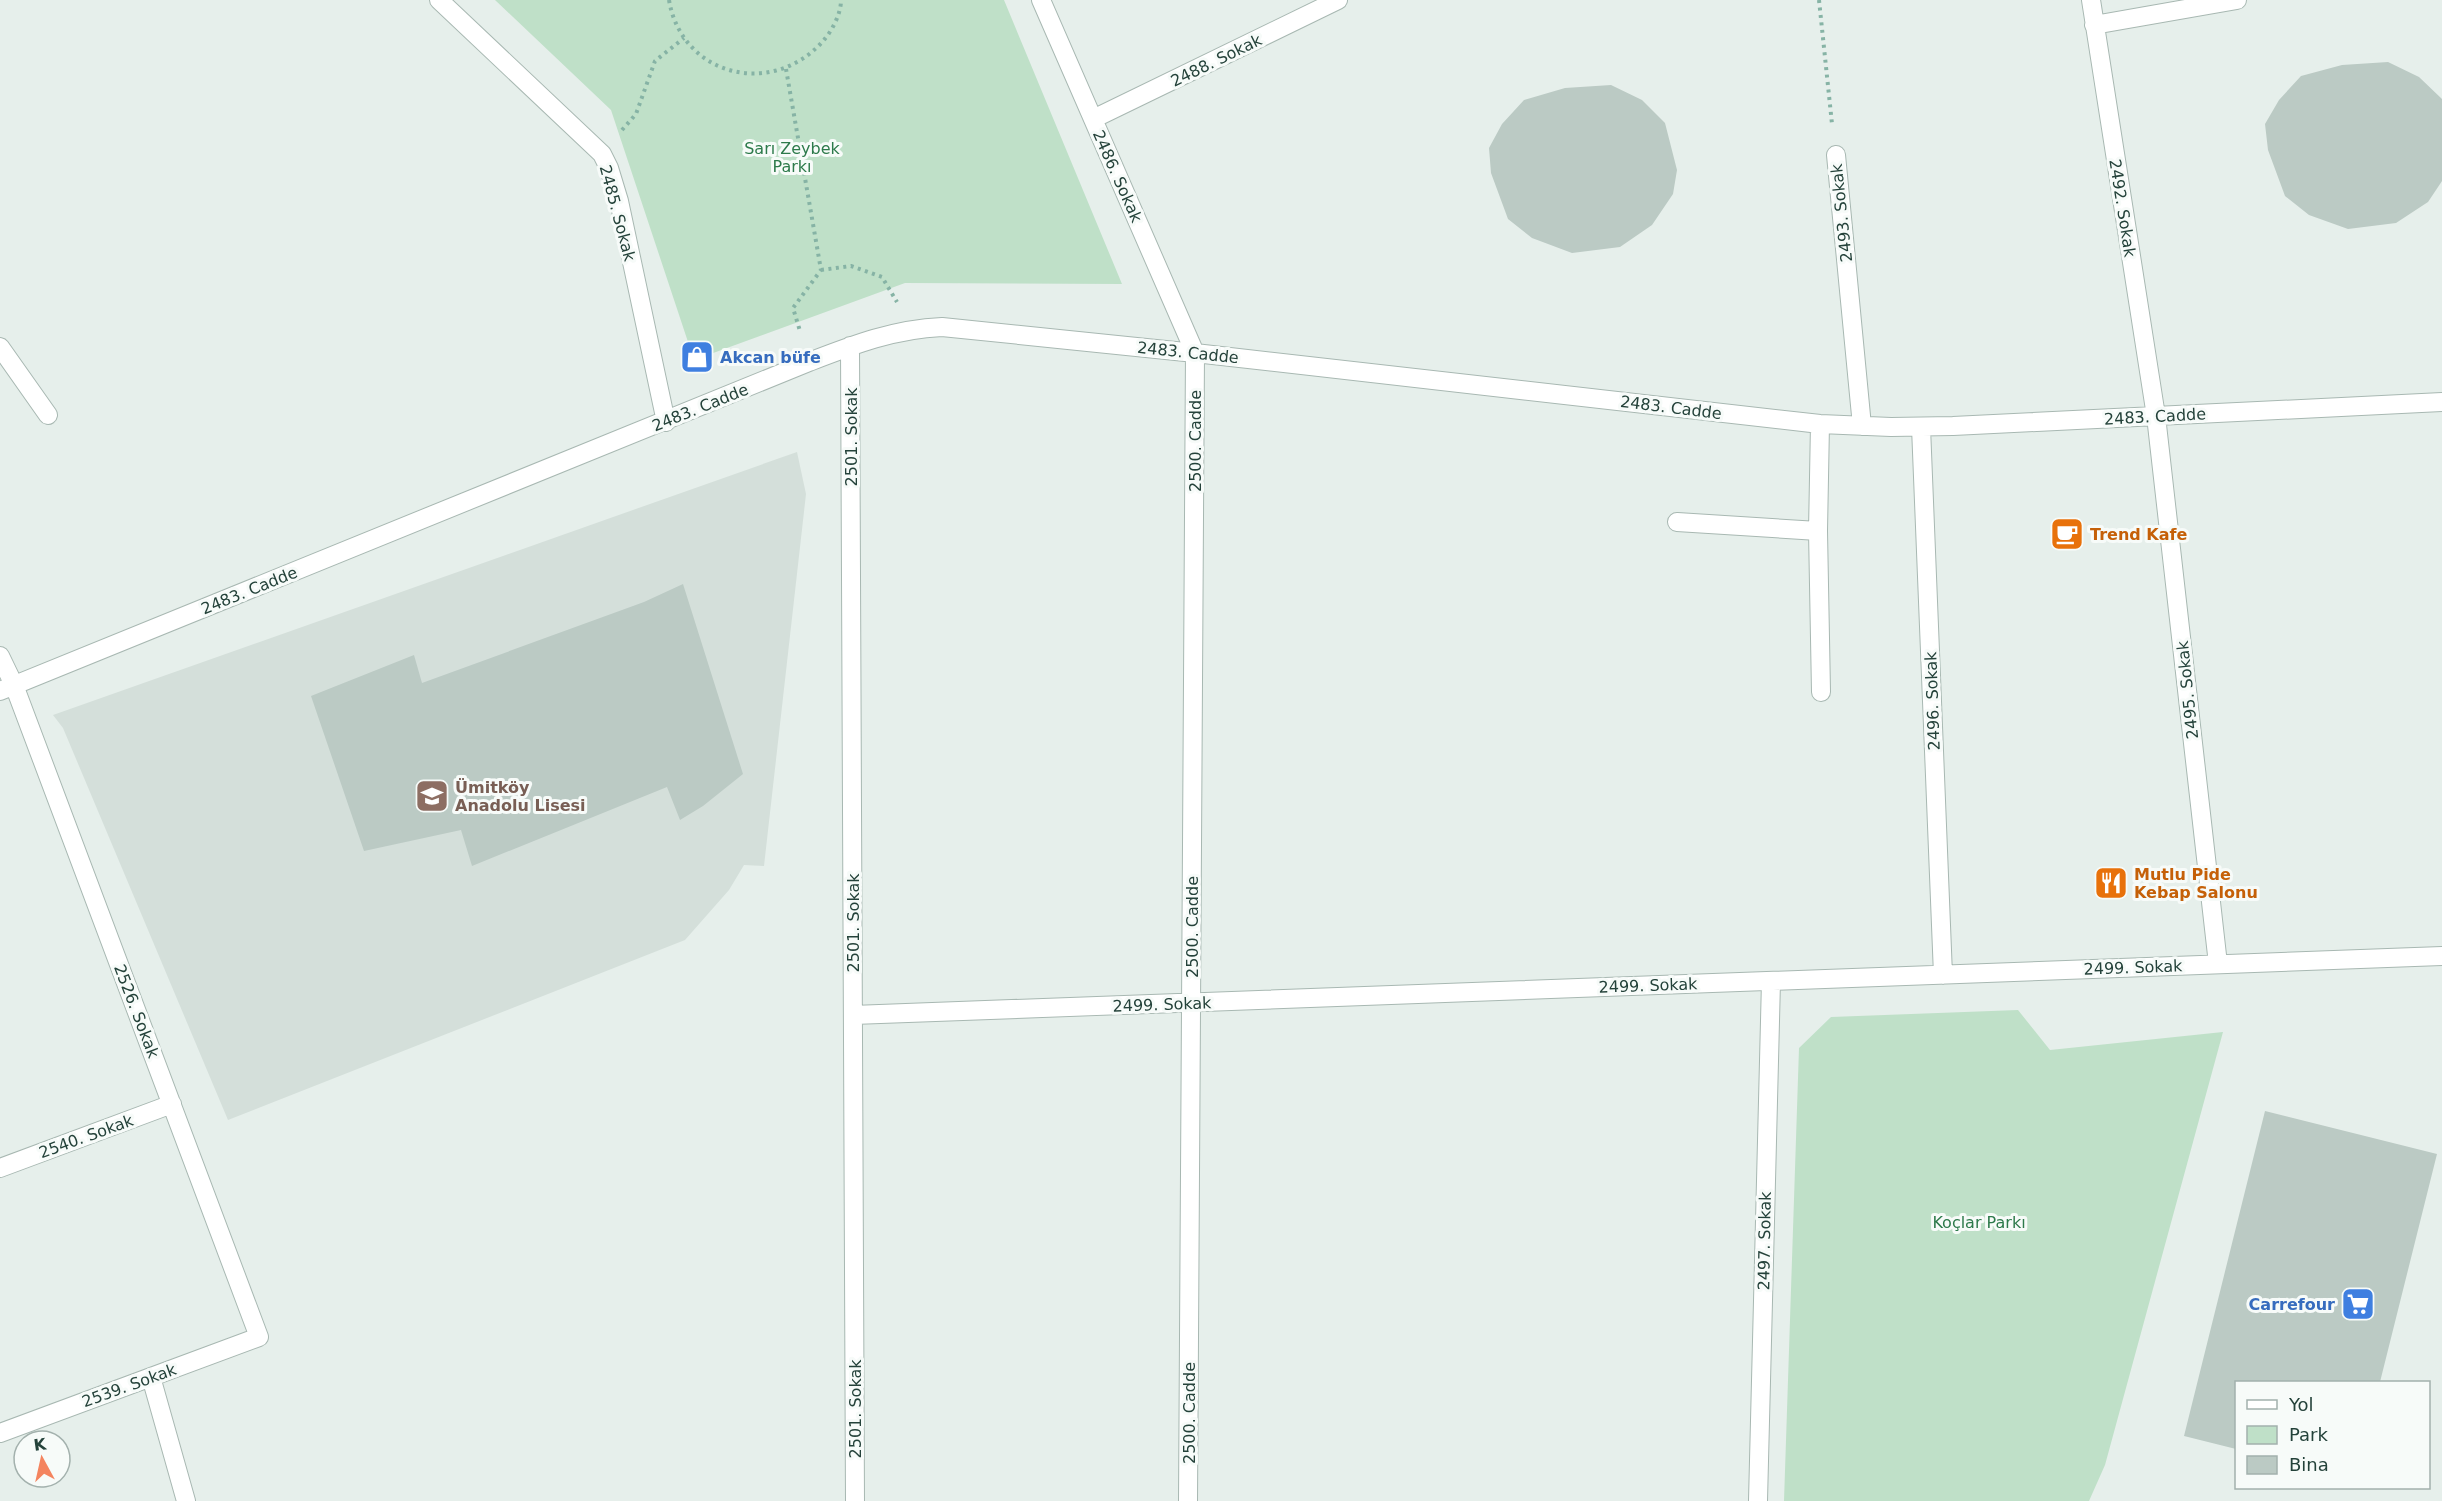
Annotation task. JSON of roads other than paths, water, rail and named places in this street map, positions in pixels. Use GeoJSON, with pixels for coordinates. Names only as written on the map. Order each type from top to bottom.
{"type":"FeatureCollection","features":[{"type":"Feature","properties":{"kind":"street","name":"2485. Sokak"},"geometry":{"type":"LineString","coordinates":[[439,0],[602,154],[609,168],[616,193],[666,422]]}},
{"type":"Feature","properties":{"kind":"street","name":"2486. Sokak"},"geometry":{"type":"LineString","coordinates":[[1041,0],[1195,352]]}},
{"type":"Feature","properties":{"kind":"street","name":"2488. Sokak"},"geometry":{"type":"LineString","coordinates":[[1093,119],[1338,0]]}},
{"type":"Feature","properties":{"kind":"street","name":"2492. Sokak"},"geometry":{"type":"LineString","coordinates":[[2091,0],[2156,416]]}},
{"type":"Feature","properties":{"kind":"street"},"geometry":{"type":"LineString","coordinates":[[2094,25],[2180,5],[2237,0]]}},
{"type":"Feature","properties":{"kind":"street","name":"2493. Sokak"},"geometry":{"type":"LineString","coordinates":[[1836,155],[1862,426]]}},
{"type":"Feature","properties":{"kind":"street","name":"2483. Cadde"},"geometry":{"type":"LineString","coordinates":[[7,688],[809,362],[850,346],[912,328],[942,327],[1195,352],[1820,424],[1921,427],[2442,402]]}},
{"type":"Feature","properties":{"kind":"street","name":"2501. Sokak"},"geometry":{"type":"LineString","coordinates":[[850,346],[855,1501]]}},
{"type":"Feature","properties":{"kind":"street"},"geometry":{"type":"LineString","coordinates":[[0,347],[48,415]]}},
{"type":"Feature","properties":{"kind":"street","name":"2500. Cadde"},"geometry":{"type":"LineString","coordinates":[[1188,1501],[1195,352]]}},
{"type":"Feature","properties":{"kind":"street","name":"2495. Sokak"},"geometry":{"type":"LineString","coordinates":[[2156,416],[2218,964]]}},
{"type":"Feature","properties":{"kind":"street"},"geometry":{"type":"LineString","coordinates":[[1820,424],[1818,531],[1821,692]]}},
{"type":"Feature","properties":{"kind":"street","name":"2496. Sokak"},"geometry":{"type":"LineString","coordinates":[[1921,427],[1943,975]]}},
{"type":"Feature","properties":{"kind":"street"},"geometry":{"type":"LineString","coordinates":[[1677,522],[1818,531]]}},
{"type":"Feature","properties":{"kind":"street","name":"2526. Sokak"},"geometry":{"type":"LineString","coordinates":[[0,656],[7,688],[172,1104],[259,1337]]}},
{"type":"Feature","properties":{"kind":"street","name":"2499. Sokak"},"geometry":{"type":"LineString","coordinates":[[853,1015],[2442,956]]}},
{"type":"Feature","properties":{"kind":"street","name":"2497. Sokak"},"geometry":{"type":"LineString","coordinates":[[1758,1501],[1771,981]]}},
{"type":"Feature","properties":{"kind":"street","name":"2540. Sokak"},"geometry":{"type":"LineString","coordinates":[[0,1168],[172,1104]]}},
{"type":"Feature","properties":{"kind":"street","name":"2539. Sokak"},"geometry":{"type":"LineString","coordinates":[[0,1433],[259,1337]]}},
{"type":"Feature","properties":{"kind":"street"},"geometry":{"type":"LineString","coordinates":[[151,1377],[186,1501]]}},
{"type":"Feature","properties":{"kind":"place","name":"Akcan büfe"},"geometry":{"type":"Point","coordinates":[697,357]}},
{"type":"Feature","properties":{"kind":"place","name":"Trend Kafe"},"geometry":{"type":"Point","coordinates":[2067,534]}},
{"type":"Feature","properties":{"kind":"place","name":"Ümitköy Anadolu Lisesi"},"geometry":{"type":"Point","coordinates":[432,796]}},
{"type":"Feature","properties":{"kind":"place","name":"Mutlu Pide Kebap Salonu"},"geometry":{"type":"Point","coordinates":[2111,883]}},
{"type":"Feature","properties":{"kind":"place","name":"Carrefour"},"geometry":{"type":"Point","coordinates":[2358,1304]}},
{"type":"Feature","properties":{"kind":"park label","name":"Sarı Zeybek Parkı"},"geometry":{"type":"Point","coordinates":[792,157]}},
{"type":"Feature","properties":{"kind":"park label","name":"Koçlar Parkı"},"geometry":{"type":"Point","coordinates":[1979,1222]}}]}
